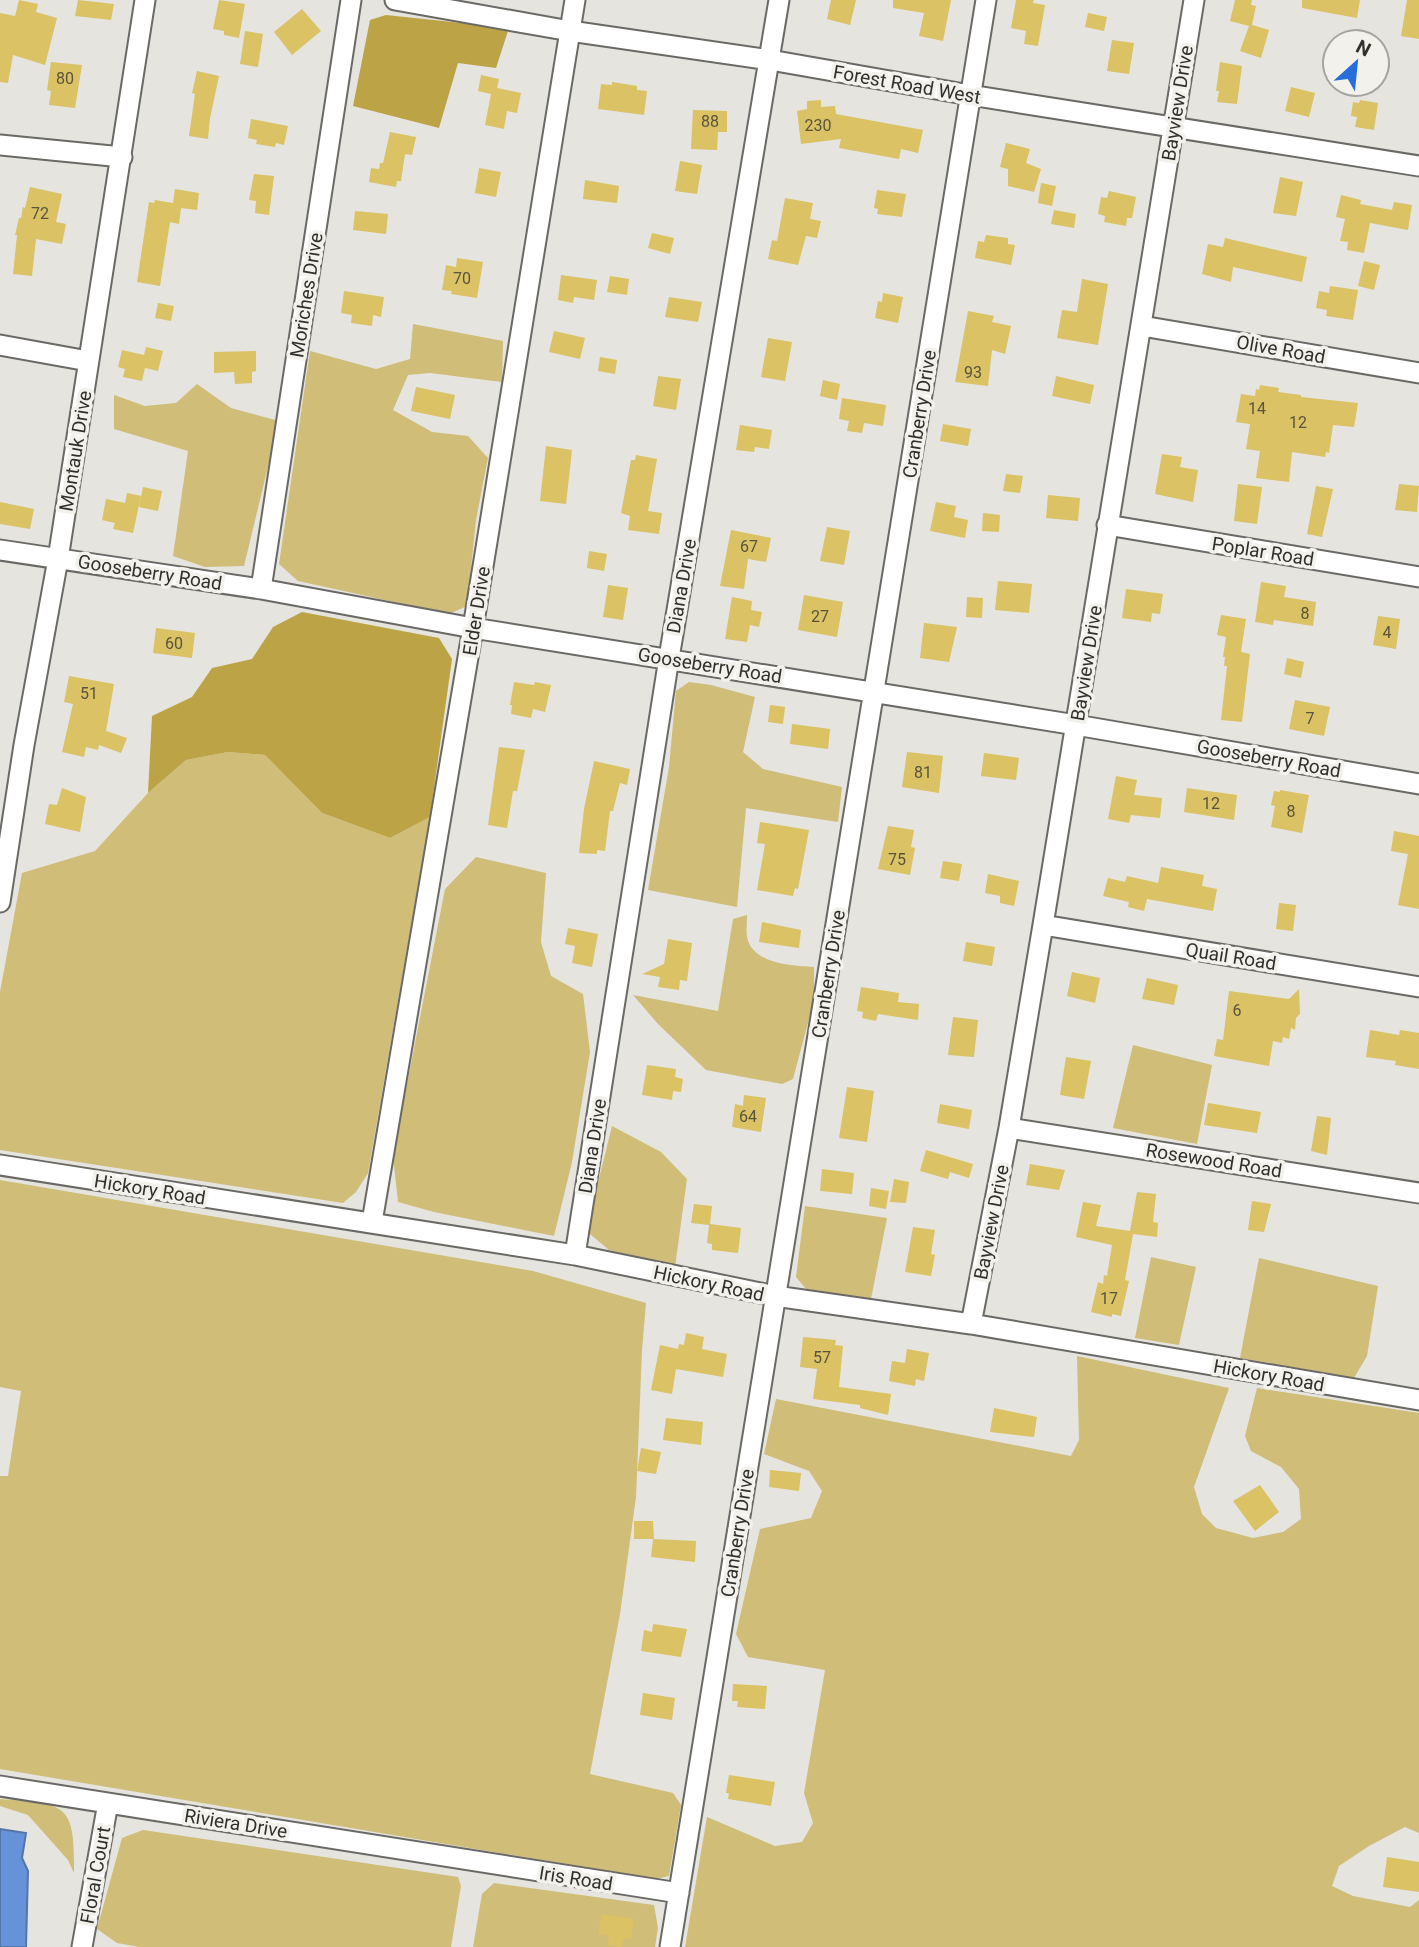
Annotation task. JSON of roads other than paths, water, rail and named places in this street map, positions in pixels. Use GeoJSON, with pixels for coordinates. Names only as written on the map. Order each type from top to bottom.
{"type":"FeatureCollection","features":[{"type":"Feature","properties":{"kind":"street","name":"Montauk Drive"},"geometry":{"type":"LineString","coordinates":[[0,902],[24,745],[58,559],[145,0]]}},
{"type":"Feature","properties":{"kind":"street","name":"Moriches Drive"},"geometry":{"type":"LineString","coordinates":[[261,589],[351,0]]}},
{"type":"Feature","properties":{"kind":"street","name":"Forest Road West"},"geometry":{"type":"LineString","coordinates":[[395,0],[570,31],[770,60],[970,95],[1419,166]]}},
{"type":"Feature","properties":{"kind":"street","name":"Elder Drive"},"geometry":{"type":"LineString","coordinates":[[372,1222],[473,628],[575,0]]}},
{"type":"Feature","properties":{"kind":"street","name":"Diana Drive"},"geometry":{"type":"LineString","coordinates":[[575,1255],[669,658],[779,0]]}},
{"type":"Feature","properties":{"kind":"street","name":"Cranberry Drive"},"geometry":{"type":"LineString","coordinates":[[670,1947],[986,0]]}},
{"type":"Feature","properties":{"kind":"street","name":"Bayview Drive"},"geometry":{"type":"LineString","coordinates":[[971,1324],[1009,1128],[1194,0]]}},
{"type":"Feature","properties":{"kind":"street"},"geometry":{"type":"LineString","coordinates":[[0,145],[122,157]]}},
{"type":"Feature","properties":{"kind":"street","name":"Olive Road"},"geometry":{"type":"LineString","coordinates":[[1142,326],[1419,373]]}},
{"type":"Feature","properties":{"kind":"street"},"geometry":{"type":"LineString","coordinates":[[0,345],[88,361]]}},
{"type":"Feature","properties":{"kind":"street","name":"Poplar Road"},"geometry":{"type":"LineString","coordinates":[[1107,525],[1419,577]]}},
{"type":"Feature","properties":{"kind":"street","name":"Gooseberry Road"},"geometry":{"type":"LineString","coordinates":[[0,550],[261,589],[473,628],[1076,725],[1419,784]]}},
{"type":"Feature","properties":{"kind":"street","name":"Quail Road"},"geometry":{"type":"LineString","coordinates":[[1043,925],[1419,987]]}},
{"type":"Feature","properties":{"kind":"street","name":"Rosewood Road"},"geometry":{"type":"LineString","coordinates":[[1009,1128],[1419,1193]]}},
{"type":"Feature","properties":{"kind":"street","name":"Hickory Road"},"geometry":{"type":"LineString","coordinates":[[0,1165],[575,1255],[775,1296],[971,1324],[1419,1400]]}},
{"type":"Feature","properties":{"kind":"street","name":"Riviera Drive"},"geometry":{"type":"LineString","coordinates":[[0,1786],[472,1862]]}},
{"type":"Feature","properties":{"kind":"street","name":"Floral Court"},"geometry":{"type":"LineString","coordinates":[[82,1947],[108,1803]]}},
{"type":"Feature","properties":{"kind":"street","name":"Iris Road"},"geometry":{"type":"LineString","coordinates":[[472,1862],[679,1894]]}},
{"type":"Feature","properties":{"kind":"water"},"geometry":{"type":"Polygon","coordinates":[[[0,1829],[26,1833],[22,1858],[28,1871],[26,1947],[0,1947],[0,1829]]]}}]}
